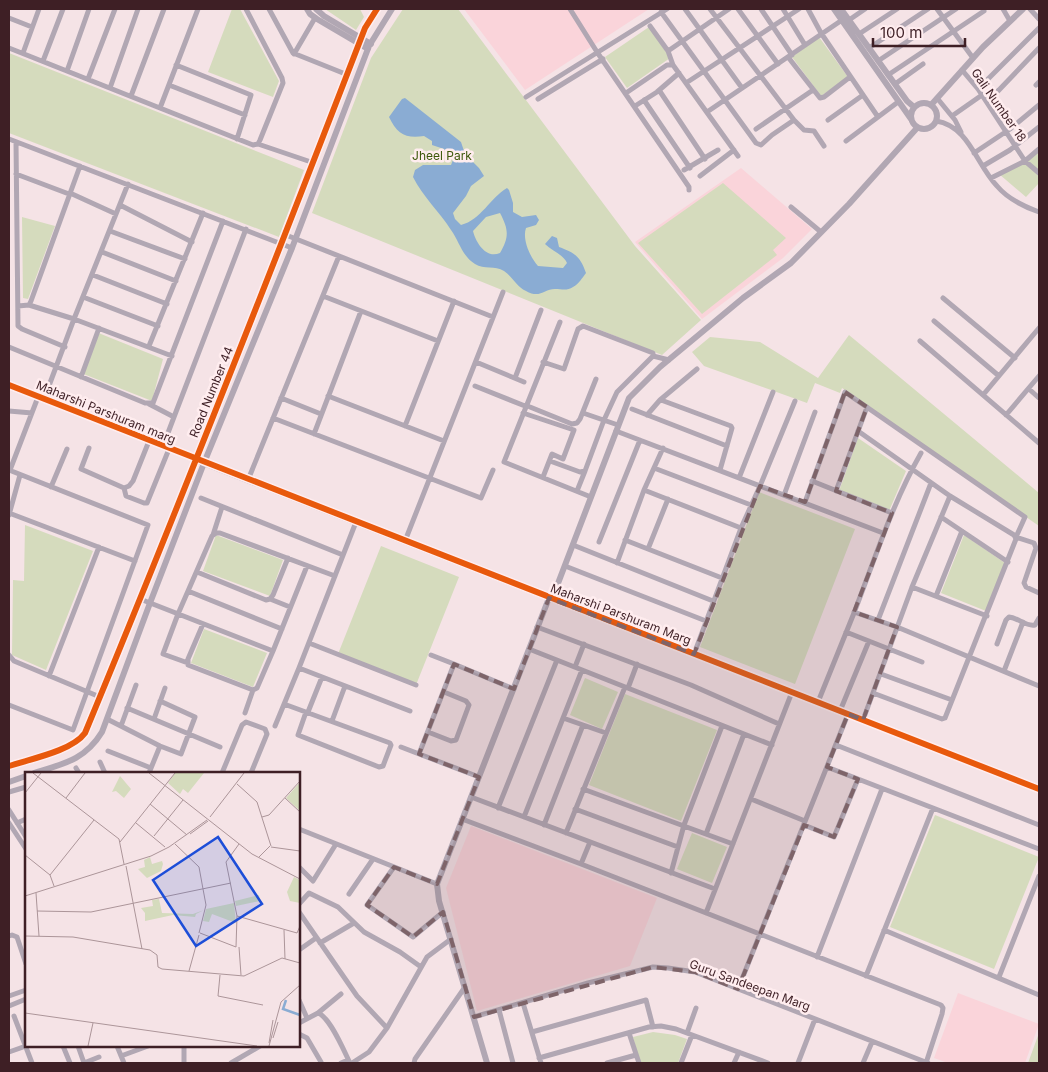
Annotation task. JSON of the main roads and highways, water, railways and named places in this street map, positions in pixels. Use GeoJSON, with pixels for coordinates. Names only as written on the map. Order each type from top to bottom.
{"type":"FeatureCollection","features":[{"type":"Feature","properties":{"kind":"water"},"geometry":{"type":"Polygon","coordinates":[[[405,98],[461,142],[465,154],[484,176],[471,186],[453,213],[455,219],[461,225],[474,219],[495,197],[507,188],[513,203],[513,212],[522,217],[536,215],[539,220],[536,225],[526,228],[525,232],[528,248],[535,262],[538,266],[563,268],[567,263],[565,260],[545,244],[552,236],[557,238],[559,247],[576,256],[584,267],[586,273],[577,284],[569,289],[551,289],[535,294],[520,287],[501,269],[478,266],[467,257],[451,230],[421,191],[413,177],[415,170],[423,165],[451,165],[453,160],[444,149],[432,145],[432,141],[424,136],[407,136],[395,128],[389,117],[402,99],[405,98]],[[500,213],[486,217],[473,231],[479,245],[490,254],[500,253],[505,242],[507,233],[500,213]]]}},
{"type":"Feature","properties":{"kind":"park label","name":"Jheel Park"},"geometry":{"type":"Point","coordinates":[442,155]}}]}
